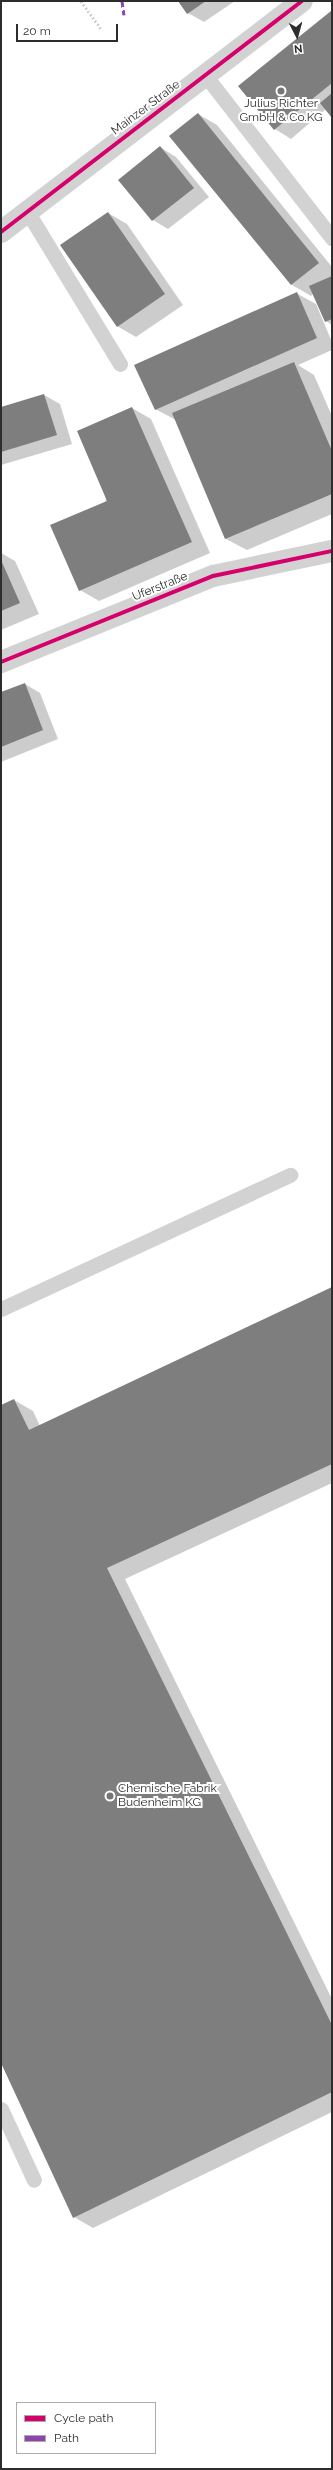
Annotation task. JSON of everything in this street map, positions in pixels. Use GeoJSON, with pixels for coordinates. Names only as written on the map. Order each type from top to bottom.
{"type":"FeatureCollection","features":[{"type":"Feature","properties":{"kind":"street","name":"Mainzer Straße"},"geometry":{"type":"LineString","coordinates":[[1,232],[302,1]]}},
{"type":"Feature","properties":{"kind":"street","name":"Uferstraße"},"geometry":{"type":"LineString","coordinates":[[1,662],[213,576],[332,551]]}},
{"type":"Feature","properties":{"kind":"lane"},"geometry":{"type":"LineString","coordinates":[[205,76],[332,238]]}},
{"type":"Feature","properties":{"kind":"lane"},"geometry":{"type":"LineString","coordinates":[[27,211],[120,364]]}},
{"type":"Feature","properties":{"kind":"lane"},"geometry":{"type":"LineString","coordinates":[[1,1309],[290,1175]]}},
{"type":"Feature","properties":{"kind":"lane"},"geometry":{"type":"LineString","coordinates":[[1,2109],[34,2180]]}},
{"type":"Feature","properties":{"kind":"path"},"geometry":{"type":"LineString","coordinates":[[81,1],[102,30]]}},
{"type":"Feature","properties":{"kind":"building"},"geometry":{"type":"Polygon","coordinates":[[[178,1],[206,1],[187,14],[178,1]]]}},
{"type":"Feature","properties":{"kind":"building"},"geometry":{"type":"Polygon","coordinates":[[[331,11],[332,83],[274,130],[238,86],[331,11]]]}},
{"type":"Feature","properties":{"kind":"building"},"geometry":{"type":"Polygon","coordinates":[[[332,93],[332,118],[320,103],[332,93]]]}},
{"type":"Feature","properties":{"kind":"building"},"geometry":{"type":"Polygon","coordinates":[[[198,113],[319,263],[291,285],[169,136],[198,113]]]}},
{"type":"Feature","properties":{"kind":"building"},"geometry":{"type":"Polygon","coordinates":[[[160,146],[194,188],[152,221],[118,180],[160,146]]]}},
{"type":"Feature","properties":{"kind":"building"},"geometry":{"type":"Polygon","coordinates":[[[108,212],[165,294],[117,327],[60,245],[108,212]]]}},
{"type":"Feature","properties":{"kind":"building"},"geometry":{"type":"Polygon","coordinates":[[[332,276],[332,319],[325,322],[309,286],[332,276]]]}},
{"type":"Feature","properties":{"kind":"building"},"geometry":{"type":"Polygon","coordinates":[[[297,292],[317,338],[155,410],[134,365],[297,292]]]}},
{"type":"Feature","properties":{"kind":"building"},"geometry":{"type":"Polygon","coordinates":[[[294,362],[332,451],[332,494],[225,539],[172,413],[294,362]]]}},
{"type":"Feature","properties":{"kind":"building"},"geometry":{"type":"Polygon","coordinates":[[[44,394],[57,435],[1,452],[1,407],[44,394]]]}},
{"type":"Feature","properties":{"kind":"building"},"geometry":{"type":"Polygon","coordinates":[[[132,407],[192,542],[79,591],[50,525],[107,501],[77,431],[132,407]]]}},
{"type":"Feature","properties":{"kind":"building"},"geometry":{"type":"Polygon","coordinates":[[[1,560],[20,603],[1,611],[1,560]]]}},
{"type":"Feature","properties":{"kind":"building"},"geometry":{"type":"Polygon","coordinates":[[[25,683],[43,730],[1,747],[1,692],[25,683]]]}},
{"type":"Feature","properties":{"kind":"building","name":"Chemische Fabrik Budenheim KG"},"geometry":{"type":"Polygon","coordinates":[[[332,1287],[332,1464],[107,1568],[332,2025],[332,2092],[73,2218],[1,2063],[1,1405],[14,1399],[29,1430],[332,1287]]]}},
{"type":"Feature","properties":{"kind":"marked path"},"geometry":{"type":"LineString","coordinates":[[122,1],[124,15]]}},
{"type":"Feature","properties":{"kind":"cycle path"},"geometry":{"type":"LineString","coordinates":[[1,232],[302,1]]}},
{"type":"Feature","properties":{"kind":"cycle path"},"geometry":{"type":"LineString","coordinates":[[1,662],[213,576],[332,551]]}},
{"type":"Feature","properties":{"kind":"place","name":"Julius Richter GmbH & Co.KG"},"geometry":{"type":"Point","coordinates":[281,91]}},
{"type":"Feature","properties":{"kind":"place","name":"Chemische Fabrik Budenheim KG"},"geometry":{"type":"Point","coordinates":[110,1796]}}]}
